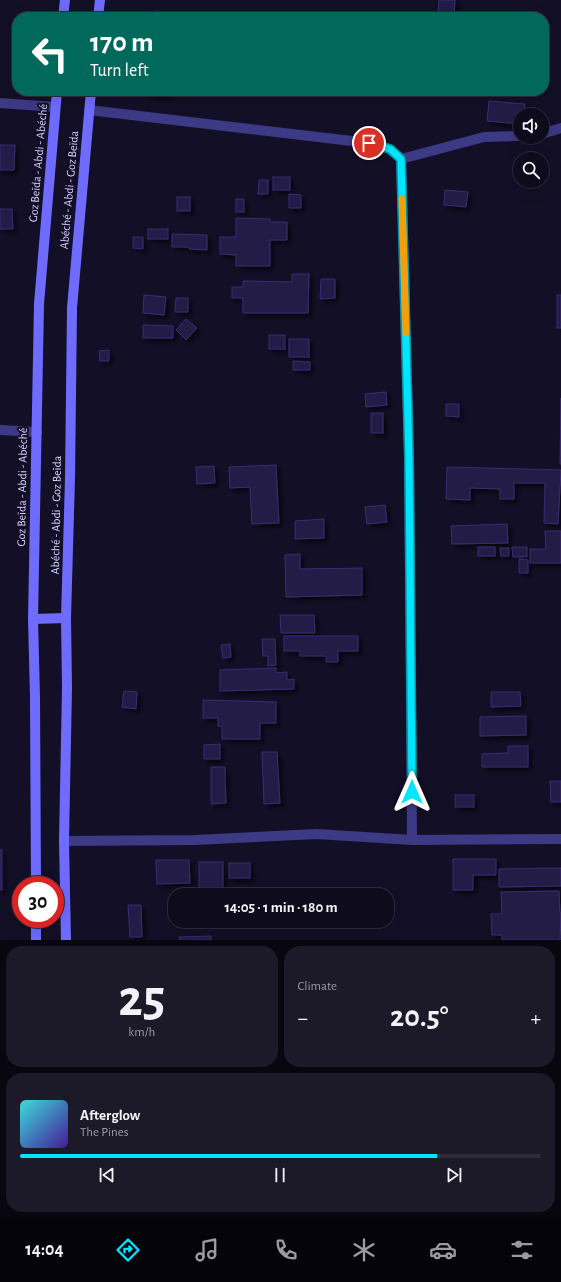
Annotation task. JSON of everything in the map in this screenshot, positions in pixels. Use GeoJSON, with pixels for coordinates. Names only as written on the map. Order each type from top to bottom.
{"type":"FeatureCollection","features":[{"type":"Feature","properties":{"kind":"main road"},"geometry":{"type":"LineString","coordinates":[[64,12],[65,0]]}},
{"type":"Feature","properties":{"kind":"main road"},"geometry":{"type":"LineString","coordinates":[[99,12],[100,0]]}},
{"type":"Feature","properties":{"kind":"main road","name":"Goz Beïda - Abdi - Abéché"},"geometry":{"type":"LineString","coordinates":[[36,876],[33,619],[39,304],[56,96]]}},
{"type":"Feature","properties":{"kind":"main road","name":"Abéché - Abdi - Goz Beïda"},"geometry":{"type":"LineString","coordinates":[[66,940],[64,841],[68,688],[66,618],[70,478],[72,308],[90,96]]}},
{"type":"Feature","properties":{"kind":"main road"},"geometry":{"type":"LineString","coordinates":[[33,619],[66,618]]}},
{"type":"Feature","properties":{"kind":"main road"},"geometry":{"type":"LineString","coordinates":[[36,928],[36,940]]}},
{"type":"Feature","properties":{"kind":"street"},"geometry":{"type":"LineString","coordinates":[[0,103],[55,107]]}},
{"type":"Feature","properties":{"kind":"street"},"geometry":{"type":"LineString","coordinates":[[89,110],[369,143],[390,149],[401,159],[409,457],[412,840]]}},
{"type":"Feature","properties":{"kind":"street"},"geometry":{"type":"LineString","coordinates":[[549,132],[561,128]]}},
{"type":"Feature","properties":{"kind":"street"},"geometry":{"type":"LineString","coordinates":[[401,159],[484,137],[513,136]]}},
{"type":"Feature","properties":{"kind":"street"},"geometry":{"type":"LineString","coordinates":[[0,430],[37,432]]}},
{"type":"Feature","properties":{"kind":"street"},"geometry":{"type":"LineString","coordinates":[[64,841],[195,840],[317,834],[412,840],[561,839]]}},
{"type":"Feature","properties":{"kind":"building"},"geometry":{"type":"Polygon","coordinates":[[[439,0],[455,0],[454,12],[438,12],[439,0]]]}},
{"type":"Feature","properties":{"kind":"building"},"geometry":{"type":"Polygon","coordinates":[[[489,101],[525,104],[525,108],[513,108],[513,123],[487,121],[489,101]]]}},
{"type":"Feature","properties":{"kind":"building"},"geometry":{"type":"Polygon","coordinates":[[[0,145],[15,145],[14,170],[0,170],[0,145]]]}},
{"type":"Feature","properties":{"kind":"building"},"geometry":{"type":"Polygon","coordinates":[[[273,177],[290,177],[290,190],[273,190],[273,177]]]}},
{"type":"Feature","properties":{"kind":"building"},"geometry":{"type":"Polygon","coordinates":[[[259,180],[268,180],[268,194],[258,194],[259,180]]]}},
{"type":"Feature","properties":{"kind":"building"},"geometry":{"type":"Polygon","coordinates":[[[445,190],[468,192],[466,207],[444,205],[445,190]]]}},
{"type":"Feature","properties":{"kind":"building"},"geometry":{"type":"Polygon","coordinates":[[[289,194],[301,195],[301,208],[289,208],[289,194]]]}},
{"type":"Feature","properties":{"kind":"building"},"geometry":{"type":"Polygon","coordinates":[[[177,197],[190,197],[190,211],[177,211],[177,197]]]}},
{"type":"Feature","properties":{"kind":"building"},"geometry":{"type":"Polygon","coordinates":[[[236,199],[244,199],[244,212],[236,212],[236,199]]]}},
{"type":"Feature","properties":{"kind":"building"},"geometry":{"type":"Polygon","coordinates":[[[0,209],[12,209],[13,229],[0,229],[0,209]]]}},
{"type":"Feature","properties":{"kind":"building"},"geometry":{"type":"Polygon","coordinates":[[[236,218],[270,219],[270,222],[287,222],[287,240],[270,240],[270,266],[236,266],[236,255],[220,254],[220,237],[236,237],[236,218]]]}},
{"type":"Feature","properties":{"kind":"building"},"geometry":{"type":"Polygon","coordinates":[[[148,229],[168,229],[168,239],[148,239],[148,229]]]}},
{"type":"Feature","properties":{"kind":"building"},"geometry":{"type":"Polygon","coordinates":[[[172,234],[207,235],[207,250],[189,249],[189,247],[172,247],[172,234]]]}},
{"type":"Feature","properties":{"kind":"building"},"geometry":{"type":"Polygon","coordinates":[[[133,237],[143,237],[143,249],[133,248],[133,237]]]}},
{"type":"Feature","properties":{"kind":"building"},"geometry":{"type":"Polygon","coordinates":[[[292,274],[309,274],[308,313],[243,313],[243,298],[232,298],[232,287],[243,287],[243,281],[292,282],[292,274]]]}},
{"type":"Feature","properties":{"kind":"building"},"geometry":{"type":"Polygon","coordinates":[[[321,279],[335,279],[335,298],[320,299],[321,279]]]}},
{"type":"Feature","properties":{"kind":"building"},"geometry":{"type":"Polygon","coordinates":[[[144,295],[166,297],[164,315],[143,313],[144,295]]]}},
{"type":"Feature","properties":{"kind":"building"},"geometry":{"type":"Polygon","coordinates":[[[557,295],[561,295],[561,328],[557,328],[557,295]]]}},
{"type":"Feature","properties":{"kind":"building"},"geometry":{"type":"Polygon","coordinates":[[[176,298],[188,298],[188,312],[175,312],[176,298]]]}},
{"type":"Feature","properties":{"kind":"building"},"geometry":{"type":"Polygon","coordinates":[[[186,319],[197,328],[186,340],[176,330],[186,319]]]}},
{"type":"Feature","properties":{"kind":"building"},"geometry":{"type":"Polygon","coordinates":[[[143,325],[173,326],[173,338],[143,338],[143,325]]]}},
{"type":"Feature","properties":{"kind":"building"},"geometry":{"type":"Polygon","coordinates":[[[269,335],[285,335],[285,349],[269,349],[269,335]]]}},
{"type":"Feature","properties":{"kind":"building"},"geometry":{"type":"Polygon","coordinates":[[[289,339],[309,339],[309,357],[289,357],[289,339]]]}},
{"type":"Feature","properties":{"kind":"building"},"geometry":{"type":"Polygon","coordinates":[[[109,350],[109,361],[100,361],[99,351],[109,350]]]}},
{"type":"Feature","properties":{"kind":"building"},"geometry":{"type":"Polygon","coordinates":[[[293,361],[310,362],[310,370],[293,370],[293,361]]]}},
{"type":"Feature","properties":{"kind":"building"},"geometry":{"type":"Polygon","coordinates":[[[386,392],[387,405],[366,407],[365,394],[386,392]]]}},
{"type":"Feature","properties":{"kind":"building"},"geometry":{"type":"Polygon","coordinates":[[[561,398],[561,464],[560,464],[561,398]]]}},
{"type":"Feature","properties":{"kind":"building"},"geometry":{"type":"Polygon","coordinates":[[[446,404],[459,404],[459,417],[446,416],[446,404]]]}},
{"type":"Feature","properties":{"kind":"building"},"geometry":{"type":"Polygon","coordinates":[[[371,413],[383,413],[383,433],[371,433],[371,413]]]}},
{"type":"Feature","properties":{"kind":"building"},"geometry":{"type":"Polygon","coordinates":[[[276,465],[279,523],[252,524],[250,487],[230,488],[229,467],[276,465]]]}},
{"type":"Feature","properties":{"kind":"building"},"geometry":{"type":"Polygon","coordinates":[[[214,466],[215,483],[197,484],[196,467],[214,466]]]}},
{"type":"Feature","properties":{"kind":"building"},"geometry":{"type":"Polygon","coordinates":[[[447,467],[561,470],[558,524],[544,523],[545,483],[514,483],[514,499],[500,499],[500,489],[470,488],[470,500],[446,499],[447,467]]]}},
{"type":"Feature","properties":{"kind":"building"},"geometry":{"type":"Polygon","coordinates":[[[385,505],[387,522],[367,524],[365,507],[385,505]]]}},
{"type":"Feature","properties":{"kind":"building"},"geometry":{"type":"Polygon","coordinates":[[[324,519],[324,538],[295,539],[295,521],[324,519]]]}},
{"type":"Feature","properties":{"kind":"building"},"geometry":{"type":"Polygon","coordinates":[[[507,524],[508,543],[452,544],[451,526],[507,524]]]}},
{"type":"Feature","properties":{"kind":"building"},"geometry":{"type":"Polygon","coordinates":[[[545,531],[561,531],[561,563],[530,563],[530,549],[546,549],[545,531]]]}},
{"type":"Feature","properties":{"kind":"building"},"geometry":{"type":"Polygon","coordinates":[[[478,547],[495,547],[495,556],[478,556],[478,547]]]}},
{"type":"Feature","properties":{"kind":"building"},"geometry":{"type":"Polygon","coordinates":[[[512,547],[527,547],[527,557],[513,557],[512,547]]]}},
{"type":"Feature","properties":{"kind":"building"},"geometry":{"type":"Polygon","coordinates":[[[500,548],[509,548],[509,556],[501,556],[500,548]]]}},
{"type":"Feature","properties":{"kind":"building"},"geometry":{"type":"Polygon","coordinates":[[[300,554],[300,569],[362,568],[362,595],[286,597],[285,555],[300,554]]]}},
{"type":"Feature","properties":{"kind":"building"},"geometry":{"type":"Polygon","coordinates":[[[519,559],[528,560],[528,573],[519,573],[519,559]]]}},
{"type":"Feature","properties":{"kind":"building"},"geometry":{"type":"Polygon","coordinates":[[[280,615],[314,615],[315,633],[281,633],[280,615]]]}},
{"type":"Feature","properties":{"kind":"building"},"geometry":{"type":"Polygon","coordinates":[[[284,636],[358,636],[358,651],[338,651],[338,662],[326,662],[326,656],[300,656],[300,651],[284,651],[284,636]]]}},
{"type":"Feature","properties":{"kind":"building"},"geometry":{"type":"Polygon","coordinates":[[[262,639],[275,639],[276,665],[268,666],[268,656],[263,656],[262,639]]]}},
{"type":"Feature","properties":{"kind":"building"},"geometry":{"type":"Polygon","coordinates":[[[230,644],[231,657],[223,658],[221,645],[230,644]]]}},
{"type":"Feature","properties":{"kind":"building"},"geometry":{"type":"Polygon","coordinates":[[[276,668],[276,673],[287,672],[287,680],[294,679],[294,689],[220,691],[220,670],[276,668]]]}},
{"type":"Feature","properties":{"kind":"building"},"geometry":{"type":"Polygon","coordinates":[[[124,691],[137,692],[136,709],[122,707],[124,691]]]}},
{"type":"Feature","properties":{"kind":"building"},"geometry":{"type":"Polygon","coordinates":[[[491,692],[520,692],[521,706],[491,707],[491,692]]]}},
{"type":"Feature","properties":{"kind":"building"},"geometry":{"type":"Polygon","coordinates":[[[203,700],[276,702],[276,723],[260,723],[260,739],[222,739],[222,726],[218,726],[218,718],[203,718],[203,700]]]}},
{"type":"Feature","properties":{"kind":"building"},"geometry":{"type":"Polygon","coordinates":[[[526,716],[526,735],[480,736],[480,717],[526,716]]]}},
{"type":"Feature","properties":{"kind":"building"},"geometry":{"type":"Polygon","coordinates":[[[220,744],[220,759],[204,759],[204,745],[220,744]]]}},
{"type":"Feature","properties":{"kind":"building"},"geometry":{"type":"Polygon","coordinates":[[[508,746],[528,746],[528,767],[482,767],[482,754],[508,753],[508,746]]]}},
{"type":"Feature","properties":{"kind":"building"},"geometry":{"type":"Polygon","coordinates":[[[262,752],[277,752],[280,803],[264,804],[262,752]]]}},
{"type":"Feature","properties":{"kind":"building"},"geometry":{"type":"Polygon","coordinates":[[[211,767],[225,767],[226,803],[211,804],[211,767]]]}},
{"type":"Feature","properties":{"kind":"building"},"geometry":{"type":"Polygon","coordinates":[[[550,781],[561,781],[561,802],[551,802],[550,781]]]}},
{"type":"Feature","properties":{"kind":"building"},"geometry":{"type":"Polygon","coordinates":[[[455,795],[474,795],[474,807],[455,807],[455,795]]]}},
{"type":"Feature","properties":{"kind":"building"},"geometry":{"type":"Polygon","coordinates":[[[0,850],[2,850],[2,890],[0,890],[0,850]]]}},
{"type":"Feature","properties":{"kind":"building"},"geometry":{"type":"Polygon","coordinates":[[[453,859],[496,859],[496,875],[473,875],[473,890],[453,890],[453,859]]]}},
{"type":"Feature","properties":{"kind":"building"},"geometry":{"type":"Polygon","coordinates":[[[156,860],[189,860],[190,883],[157,884],[156,860]]]}},
{"type":"Feature","properties":{"kind":"building"},"geometry":{"type":"Polygon","coordinates":[[[199,862],[223,862],[223,888],[199,888],[199,862]]]}},
{"type":"Feature","properties":{"kind":"building"},"geometry":{"type":"Polygon","coordinates":[[[229,863],[250,863],[250,878],[229,878],[229,863]]]}},
{"type":"Feature","properties":{"kind":"building"},"geometry":{"type":"Polygon","coordinates":[[[561,868],[561,886],[499,887],[499,869],[561,868]]]}},
{"type":"Feature","properties":{"kind":"building"},"geometry":{"type":"Polygon","coordinates":[[[559,891],[561,913],[560,940],[502,940],[502,935],[492,935],[491,914],[502,914],[501,892],[559,891]]]}},
{"type":"Feature","properties":{"kind":"building"},"geometry":{"type":"Polygon","coordinates":[[[128,905],[141,905],[142,937],[130,937],[128,905]]]}},
{"type":"Feature","properties":{"kind":"building"},"geometry":{"type":"Polygon","coordinates":[[[211,936],[211,940],[180,940],[179,937],[211,936]]]}},
{"type":"Feature","properties":{"kind":"slow traffic"},"geometry":{"type":"LineString","coordinates":[[402,199],[406,333]]}},
{"type":"Feature","properties":{"kind":"route"},"geometry":{"type":"LineString","coordinates":[[369,143],[390,149],[401,159],[409,457],[412,792]]}}]}
